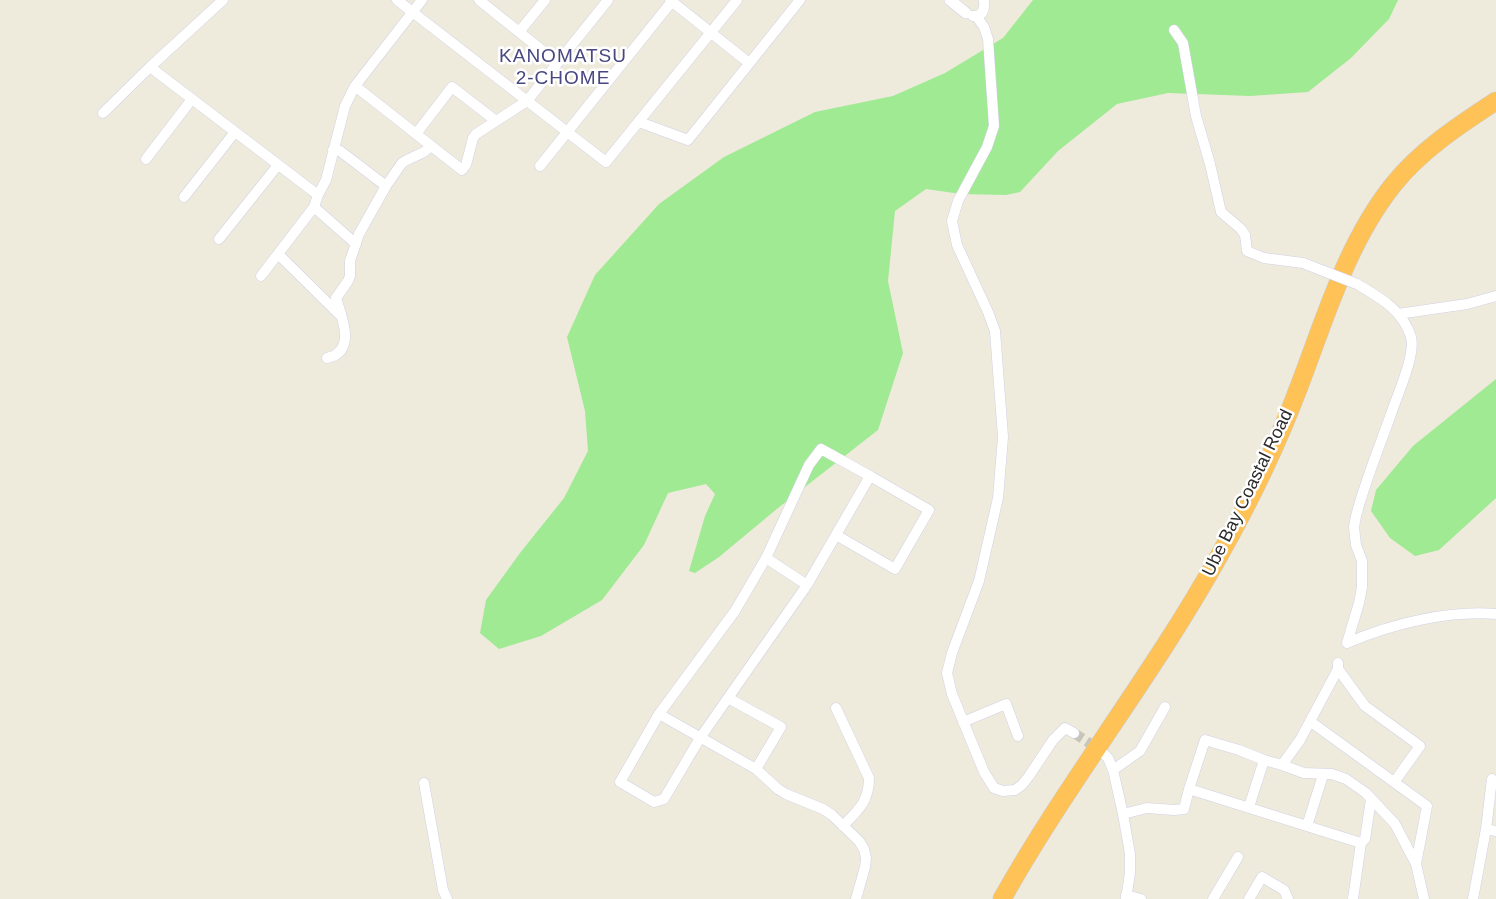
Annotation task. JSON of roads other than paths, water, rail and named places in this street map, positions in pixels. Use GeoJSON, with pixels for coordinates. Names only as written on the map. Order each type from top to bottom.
{"type":"FeatureCollection","features":[{"type":"Feature","properties":{"kind":"highway","name":"Ube Bay Coastal Road"},"geometry":{"type":"LineString","coordinates":[[1002,899],[1055,811],[1180,622],[1223,549],[1272,451],[1300,386],[1339,282],[1373,213],[1393,185],[1418,157],[1449,132],[1496,102]]}},
{"type":"Feature","properties":{"kind":"street"},"geometry":{"type":"LineString","coordinates":[[103,114],[150,67],[223,0]]}},
{"type":"Feature","properties":{"kind":"street"},"geometry":{"type":"LineString","coordinates":[[396,0],[606,162],[737,0]]}},
{"type":"Feature","properties":{"kind":"street"},"geometry":{"type":"LineString","coordinates":[[261,276],[314,207],[326,180],[345,106],[355,86],[422,0]]}},
{"type":"Feature","properties":{"kind":"street"},"geometry":{"type":"LineString","coordinates":[[481,0],[558,63]]}},
{"type":"Feature","properties":{"kind":"street"},"geometry":{"type":"LineString","coordinates":[[519,32],[545,0]]}},
{"type":"Feature","properties":{"kind":"street"},"geometry":{"type":"LineString","coordinates":[[355,86],[462,170],[466,164],[473,138],[528,101],[608,0]]}},
{"type":"Feature","properties":{"kind":"street"},"geometry":{"type":"LineString","coordinates":[[540,166],[671,0],[749,63]]}},
{"type":"Feature","properties":{"kind":"street"},"geometry":{"type":"LineString","coordinates":[[639,122],[688,140],[800,0]]}},
{"type":"Feature","properties":{"kind":"street"},"geometry":{"type":"LineString","coordinates":[[950,0],[971,16],[981,14],[984,10],[984,0]]}},
{"type":"Feature","properties":{"kind":"street"},"geometry":{"type":"LineString","coordinates":[[978,16],[988,39],[994,126],[987,147],[958,201],[952,221],[956,245],[995,331],[1003,437],[998,498],[979,581],[952,653],[947,673],[952,694],[963,722],[984,772],[994,788],[1003,791],[1014,790],[1022,785],[1053,740],[1065,728],[1074,733]]}},
{"type":"Feature","properties":{"kind":"street"},"geometry":{"type":"LineString","coordinates":[[1174,30],[1183,43],[1196,116],[1221,212],[1241,229],[1245,235],[1247,251],[1264,258],[1302,263],[1357,284],[1384,301],[1398,314],[1411,337],[1412,345],[1406,372],[1356,516],[1354,527],[1356,545],[1362,561],[1362,587],[1347,643],[1368,634],[1431,618],[1451,615],[1496,614]]}},
{"type":"Feature","properties":{"kind":"street"},"geometry":{"type":"LineString","coordinates":[[150,67],[318,195]]}},
{"type":"Feature","properties":{"kind":"street"},"geometry":{"type":"LineString","coordinates":[[416,134],[452,87],[496,121]]}},
{"type":"Feature","properties":{"kind":"street"},"geometry":{"type":"LineString","coordinates":[[146,159],[192,99]]}},
{"type":"Feature","properties":{"kind":"street"},"geometry":{"type":"LineString","coordinates":[[184,197],[235,132]]}},
{"type":"Feature","properties":{"kind":"street"},"geometry":{"type":"LineString","coordinates":[[327,358],[336,356],[342,351],[345,322],[336,298],[348,281],[350,261],[370,214],[386,186],[406,160],[424,152],[431,146]]}},
{"type":"Feature","properties":{"kind":"street"},"geometry":{"type":"LineString","coordinates":[[333,150],[340,151],[386,186]]}},
{"type":"Feature","properties":{"kind":"street"},"geometry":{"type":"LineString","coordinates":[[219,239],[278,165]]}},
{"type":"Feature","properties":{"kind":"street"},"geometry":{"type":"LineString","coordinates":[[314,207],[356,244]]}},
{"type":"Feature","properties":{"kind":"street"},"geometry":{"type":"LineString","coordinates":[[278,254],[342,317]]}},
{"type":"Feature","properties":{"kind":"street"},"geometry":{"type":"LineString","coordinates":[[1398,314],[1467,304],[1496,296]]}},
{"type":"Feature","properties":{"kind":"street"},"geometry":{"type":"LineString","coordinates":[[836,535],[895,569],[929,510],[870,476],[821,449],[809,465],[766,558],[735,611],[659,714],[620,782],[654,802],[664,799],[700,738],[807,585],[870,476]]}},
{"type":"Feature","properties":{"kind":"street"},"geometry":{"type":"LineString","coordinates":[[766,558],[807,585]]}},
{"type":"Feature","properties":{"kind":"street"},"geometry":{"type":"LineString","coordinates":[[1282,765],[1311,722],[1338,666],[1365,706],[1420,746],[1395,781]]}},
{"type":"Feature","properties":{"kind":"street"},"geometry":{"type":"LineString","coordinates":[[728,698],[781,727],[756,769]]}},
{"type":"Feature","properties":{"kind":"street"},"geometry":{"type":"LineString","coordinates":[[963,722],[1006,704],[1018,736]]}},
{"type":"Feature","properties":{"kind":"street"},"geometry":{"type":"LineString","coordinates":[[1113,770],[1140,750],[1165,707]]}},
{"type":"Feature","properties":{"kind":"street"},"geometry":{"type":"LineString","coordinates":[[836,708],[869,778],[869,790],[865,801],[843,826]]}},
{"type":"Feature","properties":{"kind":"street"},"geometry":{"type":"LineString","coordinates":[[659,714],[756,769],[782,792],[823,809],[859,841],[866,858],[856,899]]}},
{"type":"Feature","properties":{"kind":"street"},"geometry":{"type":"LineString","coordinates":[[1311,722],[1427,806],[1416,864]]}},
{"type":"Feature","properties":{"kind":"street"},"geometry":{"type":"LineString","coordinates":[[1123,814],[1147,808],[1184,809],[1205,740],[1239,750],[1304,774],[1332,774],[1346,779],[1366,793],[1395,824],[1416,864],[1424,899]]}},
{"type":"Feature","properties":{"kind":"street"},"geometry":{"type":"LineString","coordinates":[[1100,751],[1108,758],[1113,770],[1123,814],[1130,854],[1130,873],[1126,897],[1141,899]]}},
{"type":"Feature","properties":{"kind":"street"},"geometry":{"type":"LineString","coordinates":[[1249,807],[1264,760]]}},
{"type":"Feature","properties":{"kind":"street"},"geometry":{"type":"LineString","coordinates":[[1307,826],[1323,775]]}},
{"type":"Feature","properties":{"kind":"street"},"geometry":{"type":"LineString","coordinates":[[1473,899],[1491,830],[1492,779]]}},
{"type":"Feature","properties":{"kind":"street"},"geometry":{"type":"LineString","coordinates":[[424,783],[444,890],[448,899]]}},
{"type":"Feature","properties":{"kind":"street"},"geometry":{"type":"LineString","coordinates":[[1189,789],[1361,843]]}},
{"type":"Feature","properties":{"kind":"street"},"geometry":{"type":"LineString","coordinates":[[1353,899],[1361,843],[1365,839],[1371,799]]}},
{"type":"Feature","properties":{"kind":"street"},"geometry":{"type":"LineString","coordinates":[[1213,899],[1238,857]]}},
{"type":"Feature","properties":{"kind":"street"},"geometry":{"type":"LineString","coordinates":[[1249,899],[1262,877],[1284,890],[1288,899]]}},
{"type":"Feature","properties":{"kind":"tunnel"},"geometry":{"type":"LineString","coordinates":[[1074,733],[1100,750]]}},
{"type":"Feature","properties":{"kind":"district","name":"KANOMATSU 2-CHOME"},"geometry":{"type":"Point","coordinates":[563,68]}}]}
